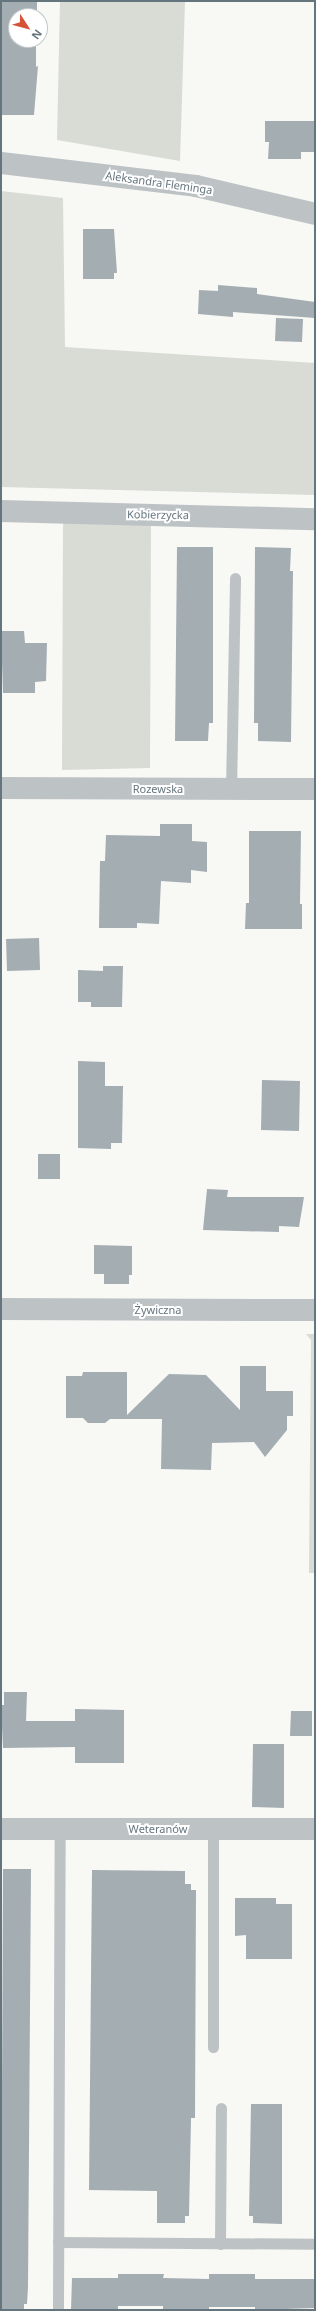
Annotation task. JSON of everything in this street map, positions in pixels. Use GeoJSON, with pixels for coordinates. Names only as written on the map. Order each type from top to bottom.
{"type":"FeatureCollection","features":[{"type":"Feature","properties":{"kind":"street","name":"Aleksandra Fleminga"},"geometry":{"type":"LineString","coordinates":[[1,163],[196,186],[315,214]]}},
{"type":"Feature","properties":{"kind":"street","name":"Kobierzycka"},"geometry":{"type":"LineString","coordinates":[[1,511],[315,518]]}},
{"type":"Feature","properties":{"kind":"street","name":"Rozewska"},"geometry":{"type":"LineString","coordinates":[[1,788],[315,789]]}},
{"type":"Feature","properties":{"kind":"street","name":"Żywiczna"},"geometry":{"type":"LineString","coordinates":[[1,1309],[315,1310]]}},
{"type":"Feature","properties":{"kind":"street","name":"Weteranów"},"geometry":{"type":"LineString","coordinates":[[1,1829],[315,1829]]}},
{"type":"Feature","properties":{"kind":"lane"},"geometry":{"type":"LineString","coordinates":[[231,789],[235,578]]}},
{"type":"Feature","properties":{"kind":"lane"},"geometry":{"type":"LineString","coordinates":[[213,1829],[213,2046]]}},
{"type":"Feature","properties":{"kind":"lane"},"geometry":{"type":"LineString","coordinates":[[58,2310],[60,1830]]}},
{"type":"Feature","properties":{"kind":"lane"},"geometry":{"type":"LineString","coordinates":[[220,2244],[221,2108]]}},
{"type":"Feature","properties":{"kind":"lane"},"geometry":{"type":"LineString","coordinates":[[58,2242],[315,2244]]}},
{"type":"Feature","properties":{"kind":"shaded area"},"geometry":{"type":"Polygon","coordinates":[[[60,1],[185,1],[180,161],[57,140],[60,1]]]}},
{"type":"Feature","properties":{"kind":"shaded area"},"geometry":{"type":"Polygon","coordinates":[[[1,191],[63,198],[65,347],[315,363],[315,495],[1,487],[1,191]]]}},
{"type":"Feature","properties":{"kind":"shaded area"},"geometry":{"type":"Polygon","coordinates":[[[63,522],[151,524],[150,768],[62,770],[63,522]]]}},
{"type":"Feature","properties":{"kind":"shaded area"},"geometry":{"type":"Polygon","coordinates":[[[306,1334],[315,1334],[315,1573],[309,1573],[311,1340],[306,1334]]]}},
{"type":"Feature","properties":{"kind":"building"},"geometry":{"type":"Polygon","coordinates":[[[1,1],[37,1],[37,8],[8,8],[8,48],[36,48],[36,67],[38,66],[34,115],[1,115],[1,1]]]}},
{"type":"Feature","properties":{"kind":"building"},"geometry":{"type":"Polygon","coordinates":[[[265,121],[314,121],[314,152],[301,152],[301,159],[268,159],[269,142],[265,142],[265,121]]]}},
{"type":"Feature","properties":{"kind":"building"},"geometry":{"type":"Polygon","coordinates":[[[83,229],[114,229],[117,273],[114,273],[114,279],[83,279],[83,229]]]}},
{"type":"Feature","properties":{"kind":"building"},"geometry":{"type":"Polygon","coordinates":[[[218,285],[257,288],[257,294],[315,302],[315,318],[233,312],[233,317],[198,314],[199,290],[218,291],[218,285]]]}},
{"type":"Feature","properties":{"kind":"building"},"geometry":{"type":"Polygon","coordinates":[[[276,318],[303,319],[302,342],[275,341],[276,318]]]}},
{"type":"Feature","properties":{"kind":"building"},"geometry":{"type":"Polygon","coordinates":[[[177,547],[213,547],[213,723],[209,723],[208,741],[175,741],[177,547]]]}},
{"type":"Feature","properties":{"kind":"building"},"geometry":{"type":"Polygon","coordinates":[[[255,547],[291,548],[290,571],[293,571],[291,742],[258,741],[258,723],[254,723],[255,547]]]}},
{"type":"Feature","properties":{"kind":"building"},"geometry":{"type":"Polygon","coordinates":[[[1,631],[24,631],[25,643],[47,643],[46,681],[35,682],[35,693],[3,693],[1,631]]]}},
{"type":"Feature","properties":{"kind":"building"},"geometry":{"type":"Polygon","coordinates":[[[160,824],[192,824],[192,841],[207,842],[207,872],[191,870],[191,883],[161,881],[159,924],[137,923],[137,928],[99,928],[100,861],[105,861],[106,835],[160,836],[160,824]]]}},
{"type":"Feature","properties":{"kind":"building"},"geometry":{"type":"Polygon","coordinates":[[[249,831],[301,831],[300,904],[302,904],[302,929],[245,929],[246,903],[249,903],[249,831]]]}},
{"type":"Feature","properties":{"kind":"building"},"geometry":{"type":"Polygon","coordinates":[[[39,938],[40,970],[7,971],[6,939],[39,938]]]}},
{"type":"Feature","properties":{"kind":"building"},"geometry":{"type":"Polygon","coordinates":[[[103,966],[123,966],[122,1007],[91,1007],[91,1002],[78,1002],[78,970],[103,971],[103,966]]]}},
{"type":"Feature","properties":{"kind":"building"},"geometry":{"type":"Polygon","coordinates":[[[78,1061],[105,1062],[105,1086],[123,1086],[122,1143],[111,1143],[111,1149],[78,1148],[78,1061]]]}},
{"type":"Feature","properties":{"kind":"building"},"geometry":{"type":"Polygon","coordinates":[[[262,1080],[300,1081],[299,1131],[261,1130],[262,1080]]]}},
{"type":"Feature","properties":{"kind":"building"},"geometry":{"type":"Polygon","coordinates":[[[38,1154],[60,1154],[60,1179],[38,1179],[38,1154]]]}},
{"type":"Feature","properties":{"kind":"building"},"geometry":{"type":"Polygon","coordinates":[[[207,1189],[228,1190],[227,1197],[304,1197],[299,1227],[279,1226],[279,1232],[203,1230],[207,1189]]]}},
{"type":"Feature","properties":{"kind":"building"},"geometry":{"type":"Polygon","coordinates":[[[94,1245],[132,1246],[132,1275],[129,1275],[129,1284],[104,1284],[104,1274],[94,1274],[94,1245]]]}},
{"type":"Feature","properties":{"kind":"building"},"geometry":{"type":"Polygon","coordinates":[[[240,1366],[266,1366],[266,1391],[293,1391],[293,1416],[287,1416],[287,1430],[265,1457],[254,1442],[212,1443],[211,1470],[161,1469],[162,1419],[110,1419],[105,1423],[88,1423],[83,1418],[66,1418],[66,1376],[82,1376],[83,1372],[127,1372],[127,1415],[169,1374],[206,1375],[240,1410],[240,1366]]]}},
{"type":"Feature","properties":{"kind":"building"},"geometry":{"type":"Polygon","coordinates":[[[4,1692],[27,1692],[26,1721],[75,1721],[75,1709],[124,1710],[124,1763],[75,1763],[75,1747],[3,1748],[1,1705],[4,1705],[4,1692]]]}},
{"type":"Feature","properties":{"kind":"building"},"geometry":{"type":"Polygon","coordinates":[[[291,1711],[312,1711],[312,1736],[290,1736],[291,1711]]]}},
{"type":"Feature","properties":{"kind":"building"},"geometry":{"type":"Polygon","coordinates":[[[253,1744],[284,1744],[284,1808],[252,1807],[253,1744]]]}},
{"type":"Feature","properties":{"kind":"building"},"geometry":{"type":"Polygon","coordinates":[[[3,1869],[31,1869],[28,2287],[27,2304],[24,2304],[24,2310],[1,2310],[3,1869]]]}},
{"type":"Feature","properties":{"kind":"building"},"geometry":{"type":"Polygon","coordinates":[[[92,1870],[185,1871],[185,1884],[191,1884],[191,1890],[196,1890],[195,2118],[191,2118],[189,2216],[185,2216],[185,2223],[157,2223],[157,2191],[89,2190],[92,1870]]]}},
{"type":"Feature","properties":{"kind":"building"},"geometry":{"type":"Polygon","coordinates":[[[235,1898],[276,1898],[276,1904],[292,1904],[292,1959],[246,1959],[246,1935],[235,1936],[235,1898]]]}},
{"type":"Feature","properties":{"kind":"building"},"geometry":{"type":"Polygon","coordinates":[[[251,2104],[282,2104],[282,2224],[253,2223],[253,2216],[249,2216],[251,2104]]]}},
{"type":"Feature","properties":{"kind":"building"},"geometry":{"type":"Polygon","coordinates":[[[118,2274],[164,2274],[163,2278],[209,2279],[209,2274],[255,2274],[255,2279],[315,2279],[315,2308],[255,2310],[255,2307],[209,2307],[209,2310],[163,2310],[163,2306],[118,2306],[118,2310],[71,2310],[72,2278],[118,2278],[118,2274]]]}}]}
